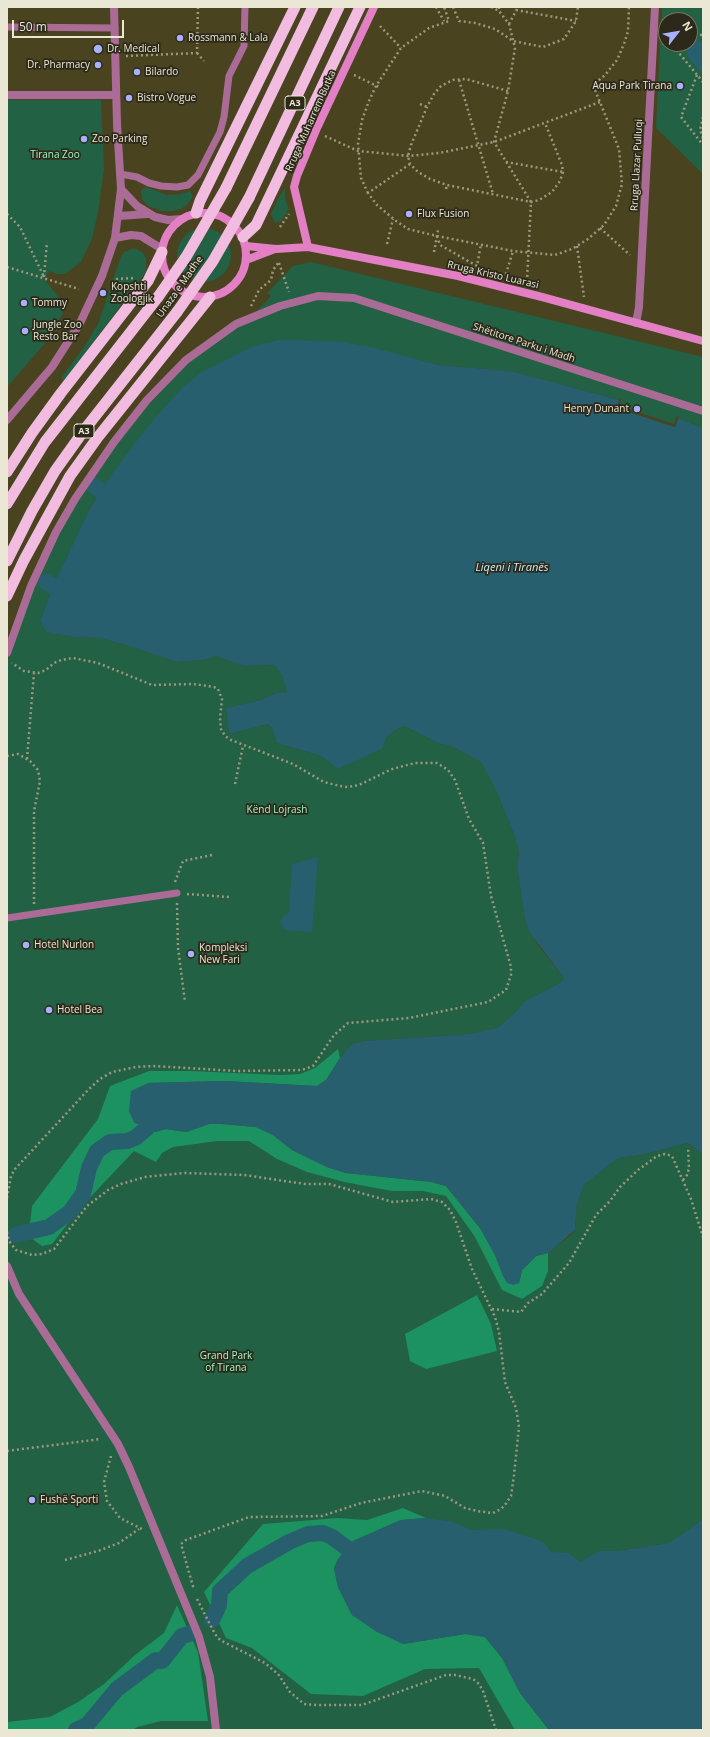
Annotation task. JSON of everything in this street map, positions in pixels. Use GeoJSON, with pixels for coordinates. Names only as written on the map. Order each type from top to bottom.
{"type":"FeatureCollection","features":[{"type":"Feature","properties":{"kind":"highway"},"geometry":{"type":"LineString","coordinates":[[196,213],[200,201],[295,7]]}},
{"type":"Feature","properties":{"kind":"highway","name":"Unaza e Madhe"},"geometry":{"type":"LineString","coordinates":[[7,504],[28,467],[58,425],[158,297],[186,257],[226,188],[313,7]]}},
{"type":"Feature","properties":{"kind":"highway","name":"Unaza e Madhe"},"geometry":{"type":"LineString","coordinates":[[7,561],[36,504],[55,471],[85,429],[178,312],[213,261],[249,198],[339,7]]}},
{"type":"Feature","properties":{"kind":"highway"},"geometry":{"type":"LineString","coordinates":[[244,242],[256,225],[360,7]]}},
{"type":"Feature","properties":{"kind":"highway"},"geometry":{"type":"LineString","coordinates":[[7,472],[32,433],[61,393],[148,281],[162,251]]}},
{"type":"Feature","properties":{"kind":"highway"},"geometry":{"type":"LineString","coordinates":[[7,596],[45,520],[70,476],[98,437],[210,296]]}},
{"type":"Feature","properties":{"kind":"main road","name":"Rruga Muharrem Butka"},"geometry":{"type":"LineString","coordinates":[[308,247],[294,187],[297,176],[317,128],[374,7]]}},
{"type":"Feature","properties":{"kind":"main road"},"geometry":{"type":"LineString","coordinates":[[196,213],[210,213],[224,217],[235,225],[244,242],[246,260],[242,274],[232,286],[220,294],[210,296],[191,294],[174,284],[166,272],[162,251],[168,233],[182,219],[196,213]]}},
{"type":"Feature","properties":{"kind":"main road","name":"Rruga Kristo Luarasi"},"geometry":{"type":"LineString","coordinates":[[244,242],[276,249],[308,247],[458,276],[542,297],[703,341]]}},
{"type":"Feature","properties":{"kind":"main road","name":"Rruga Kristo Luarasi"},"geometry":{"type":"LineString","coordinates":[[246,260],[276,249]]}},
{"type":"Feature","properties":{"kind":"street"},"geometry":{"type":"LineString","coordinates":[[7,420],[52,367],[80,323],[102,276],[115,238],[121,189],[116,95],[114,7]]}},
{"type":"Feature","properties":{"kind":"street","name":"Rruga Llazar Pulluqi"},"geometry":{"type":"LineString","coordinates":[[636,323],[639,307],[655,7]]}},
{"type":"Feature","properties":{"kind":"street"},"geometry":{"type":"LineString","coordinates":[[7,95],[116,95]]}},
{"type":"Feature","properties":{"kind":"street"},"geometry":{"type":"LineString","coordinates":[[121,189],[133,202],[148,214],[162,219],[182,219]]}},
{"type":"Feature","properties":{"kind":"street"},"geometry":{"type":"LineString","coordinates":[[118,220],[148,214]]}},
{"type":"Feature","properties":{"kind":"street"},"geometry":{"type":"LineString","coordinates":[[118,220],[162,251]]}},
{"type":"Feature","properties":{"kind":"street"},"geometry":{"type":"LineString","coordinates":[[115,238],[131,235],[141,236]]}},
{"type":"Feature","properties":{"kind":"street","name":"Shëtitore Parku i Madh"},"geometry":{"type":"LineString","coordinates":[[7,653],[31,586],[56,532],[75,499],[114,442],[159,387],[198,350],[225,331],[246,320],[280,306],[308,298],[339,296],[368,302],[703,411]]}},
{"type":"Feature","properties":{"kind":"street"},"geometry":{"type":"LineString","coordinates":[[7,1266],[19,1294],[116,1440],[199,1637],[210,1677],[216,1730]]}},
{"type":"Feature","properties":{"kind":"lane"},"geometry":{"type":"LineString","coordinates":[[120,174],[138,176],[149,183],[161,186],[177,187],[188,184],[198,175],[220,132],[224,117],[229,76],[244,46],[246,7]]}},
{"type":"Feature","properties":{"kind":"lane"},"geometry":{"type":"LineString","coordinates":[[7,27],[115,28]]}},
{"type":"Feature","properties":{"kind":"lane"},"geometry":{"type":"LineString","coordinates":[[7,918],[174,894]]}},
{"type":"Feature","properties":{"kind":"path"},"geometry":{"type":"LineString","coordinates":[[198,7],[197,53],[204,61]]}},
{"type":"Feature","properties":{"kind":"path"},"geometry":{"type":"LineString","coordinates":[[436,7],[444,22]]}},
{"type":"Feature","properties":{"kind":"path"},"geometry":{"type":"LineString","coordinates":[[444,7],[449,21],[429,28],[401,48],[376,86],[362,120],[358,151],[361,178],[368,193],[378,205],[393,219],[408,229],[513,251],[555,255],[578,246],[600,228],[616,206],[622,184],[618,149],[593,85],[605,76],[617,60],[628,31],[629,7]]}},
{"type":"Feature","properties":{"kind":"path"},"geometry":{"type":"LineString","coordinates":[[453,7],[459,20],[475,22],[495,29],[513,41],[543,47],[564,39],[576,22],[578,7]]}},
{"type":"Feature","properties":{"kind":"path"},"geometry":{"type":"LineString","coordinates":[[491,7],[499,11],[509,24],[515,48],[508,91],[494,142],[531,202],[527,280]]}},
{"type":"Feature","properties":{"kind":"path"},"geometry":{"type":"LineString","coordinates":[[509,24],[518,7]]}},
{"type":"Feature","properties":{"kind":"path"},"geometry":{"type":"LineString","coordinates":[[516,10],[576,22]]}},
{"type":"Feature","properties":{"kind":"path"},"geometry":{"type":"LineString","coordinates":[[380,26],[401,48]]}},
{"type":"Feature","properties":{"kind":"path"},"geometry":{"type":"LineString","coordinates":[[679,52],[703,82]]}},
{"type":"Feature","properties":{"kind":"path"},"geometry":{"type":"LineString","coordinates":[[140,55],[197,53]]}},
{"type":"Feature","properties":{"kind":"path"},"geometry":{"type":"LineString","coordinates":[[354,74],[381,88]]}},
{"type":"Feature","properties":{"kind":"path"},"geometry":{"type":"LineString","coordinates":[[697,74],[681,117],[703,145]]}},
{"type":"Feature","properties":{"kind":"path"},"geometry":{"type":"LineString","coordinates":[[508,91],[466,79],[453,80],[442,86],[434,94],[426,107],[408,156],[410,164],[418,172],[430,179],[447,185],[531,202],[540,200],[552,192],[560,181],[563,172],[562,165],[545,123]]}},
{"type":"Feature","properties":{"kind":"path"},"geometry":{"type":"LineString","coordinates":[[459,80],[493,194]]}},
{"type":"Feature","properties":{"kind":"path"},"geometry":{"type":"LineString","coordinates":[[324,136],[358,151],[408,156],[494,142],[600,102]]}},
{"type":"Feature","properties":{"kind":"path"},"geometry":{"type":"LineString","coordinates":[[420,104],[426,107]]}},
{"type":"Feature","properties":{"kind":"path"},"geometry":{"type":"LineString","coordinates":[[703,117],[700,130],[703,138]]}},
{"type":"Feature","properties":{"kind":"path"},"geometry":{"type":"LineString","coordinates":[[506,162],[563,172]]}},
{"type":"Feature","properties":{"kind":"path"},"geometry":{"type":"LineString","coordinates":[[368,193],[410,164]]}},
{"type":"Feature","properties":{"kind":"path"},"geometry":{"type":"LineString","coordinates":[[446,189],[447,185]]}},
{"type":"Feature","properties":{"kind":"path"},"geometry":{"type":"LineString","coordinates":[[280,227],[290,212]]}},
{"type":"Feature","properties":{"kind":"path"},"geometry":{"type":"LineString","coordinates":[[7,214],[20,227],[44,278]]}},
{"type":"Feature","properties":{"kind":"path"},"geometry":{"type":"LineString","coordinates":[[387,244],[393,219]]}},
{"type":"Feature","properties":{"kind":"path"},"geometry":{"type":"LineString","coordinates":[[600,228],[641,265]]}},
{"type":"Feature","properties":{"kind":"path"},"geometry":{"type":"LineString","coordinates":[[434,252],[438,230]]}},
{"type":"Feature","properties":{"kind":"path"},"geometry":{"type":"LineString","coordinates":[[437,236],[440,245],[477,266],[481,244]]}},
{"type":"Feature","properties":{"kind":"path"},"geometry":{"type":"LineString","coordinates":[[44,278],[47,242]]}},
{"type":"Feature","properties":{"kind":"path"},"geometry":{"type":"LineString","coordinates":[[578,246],[584,297]]}},
{"type":"Feature","properties":{"kind":"path"},"geometry":{"type":"LineString","coordinates":[[506,274],[513,251]]}},
{"type":"Feature","properties":{"kind":"path"},"geometry":{"type":"LineString","coordinates":[[254,297],[271,280],[274,270],[279,262],[285,283]]}},
{"type":"Feature","properties":{"kind":"path"},"geometry":{"type":"LineString","coordinates":[[7,267],[79,289]]}},
{"type":"Feature","properties":{"kind":"path"},"geometry":{"type":"LineString","coordinates":[[116,279],[136,278]]}},
{"type":"Feature","properties":{"kind":"path"},"geometry":{"type":"LineString","coordinates":[[7,659],[24,671],[34,673],[46,670],[54,663],[61,660],[73,658],[98,663],[152,685],[193,684],[214,687],[218,689],[222,699],[220,718],[221,729],[225,736],[243,746],[293,764],[324,782],[348,788],[358,785],[384,772],[407,764],[429,762],[437,763],[448,770],[456,780],[469,819],[483,844],[491,896],[511,967],[509,984],[501,995],[488,1002],[402,1018],[348,1023],[334,1035],[318,1060],[312,1066],[302,1070],[238,1071],[152,1066],[136,1067],[112,1072],[100,1079],[88,1090],[16,1169],[11,1176],[7,1198]]}},
{"type":"Feature","properties":{"kind":"path"},"geometry":{"type":"LineString","coordinates":[[27,759],[34,673]]}},
{"type":"Feature","properties":{"kind":"path"},"geometry":{"type":"LineString","coordinates":[[235,784],[243,746]]}},
{"type":"Feature","properties":{"kind":"path"},"geometry":{"type":"LineString","coordinates":[[7,756],[18,754],[27,759],[38,770],[40,781],[34,811],[33,838],[35,914]]}},
{"type":"Feature","properties":{"kind":"path"},"geometry":{"type":"LineString","coordinates":[[185,1002],[178,948],[174,894],[183,861],[212,855]]}},
{"type":"Feature","properties":{"kind":"path"},"geometry":{"type":"LineString","coordinates":[[174,894],[229,897]]}},
{"type":"Feature","properties":{"kind":"path"},"geometry":{"type":"LineString","coordinates":[[683,1180],[687,1175],[689,1168],[688,1147]]}},
{"type":"Feature","properties":{"kind":"path"},"geometry":{"type":"LineString","coordinates":[[492,1309],[520,1312],[528,1303],[542,1294],[568,1263],[596,1215],[620,1187],[638,1170],[657,1156],[665,1154],[672,1156],[683,1180],[703,1237]]}},
{"type":"Feature","properties":{"kind":"path"},"geometry":{"type":"LineString","coordinates":[[7,1232],[9,1241],[16,1250],[32,1255],[48,1252],[54,1249],[92,1202],[108,1190],[132,1181],[170,1174],[244,1175],[305,1184],[329,1184],[392,1202],[431,1199],[442,1202],[450,1210],[456,1222],[472,1269],[492,1309],[499,1332],[505,1382],[516,1408],[519,1427],[511,1496],[501,1509],[493,1513],[477,1511],[465,1508],[445,1496],[422,1491],[360,1504],[322,1516],[248,1517],[186,1540],[181,1544],[194,1593],[215,1634],[220,1640],[265,1663],[278,1674],[290,1692],[304,1704],[362,1705],[446,1675],[455,1675],[473,1679],[479,1684],[483,1691],[496,1730]]}},
{"type":"Feature","properties":{"kind":"path"},"geometry":{"type":"LineString","coordinates":[[7,1451],[116,1440],[106,1470],[104,1482],[104,1494],[107,1502],[120,1518],[156,1535]]}},
{"type":"Feature","properties":{"kind":"path"},"geometry":{"type":"LineString","coordinates":[[65,1560],[98,1551],[119,1543],[139,1528]]}},
{"type":"Feature","properties":{"kind":"green space","name":"Aqua Park Tirana"},"geometry":{"type":"Polygon","coordinates":[[[662,7],[703,7],[703,174],[656,128],[660,52],[698,52],[698,12],[662,12],[662,7]]]}},
{"type":"Feature","properties":{"kind":"green space","name":"Tirana Zoo"},"geometry":{"type":"Polygon","coordinates":[[[7,100],[101,100],[104,169],[98,212],[92,239],[81,262],[65,274],[56,274],[50,271],[44,278],[59,298],[63,313],[47,341],[7,387],[7,100]]]}},
{"type":"Feature","properties":{"kind":"green space"},"geometry":{"type":"Polygon","coordinates":[[[146,187],[167,195],[181,194],[190,191],[193,196],[188,204],[181,209],[162,211],[148,206],[142,199],[141,190],[146,187]]]}},
{"type":"Feature","properties":{"kind":"green space"},"geometry":{"type":"Polygon","coordinates":[[[285,188],[285,199],[289,209],[281,221],[275,223],[271,214],[285,188]]]}},
{"type":"Feature","properties":{"kind":"green space"},"geometry":{"type":"Polygon","coordinates":[[[199,228],[209,228],[219,232],[227,240],[231,250],[231,260],[227,270],[219,278],[209,282],[199,282],[189,278],[181,270],[177,260],[177,250],[181,240],[189,232],[199,228]]]}},
{"type":"Feature","properties":{"kind":"green space"},"geometry":{"type":"Polygon","coordinates":[[[134,248],[142,252],[146,257],[146,272],[64,381],[61,378],[84,347],[98,324],[121,256],[124,252],[134,248]]]}},
{"type":"Feature","properties":{"kind":"green space","name":"Grand Park of Tirana"},"geometry":{"type":"Polygon","coordinates":[[[311,262],[703,357],[703,428],[678,418],[675,427],[617,408],[619,400],[511,371],[439,365],[410,358],[112,474],[89,510],[53,586],[40,621],[46,632],[73,637],[100,638],[176,662],[205,660],[215,656],[245,666],[274,665],[282,675],[287,692],[276,693],[261,700],[226,708],[229,734],[268,724],[272,728],[277,743],[321,756],[338,768],[382,749],[387,737],[397,729],[404,726],[438,743],[453,747],[481,762],[495,788],[514,834],[519,853],[517,867],[525,919],[537,944],[564,978],[560,983],[525,1001],[516,1012],[497,1028],[469,1034],[364,1041],[352,1044],[340,1058],[432,1182],[522,1270],[570,1236],[575,1230],[577,1203],[585,1184],[618,1158],[641,1155],[688,1143],[703,1154],[703,1519],[669,1543],[616,1551],[599,1551],[580,1562],[520,1693],[549,1730],[7,1730],[7,662],[37,574],[80,494],[136,417],[175,373],[221,338],[245,323],[271,296],[267,293],[293,266],[311,262]]]}},
{"type":"Feature","properties":{"kind":"green space"},"geometry":{"type":"Polygon","coordinates":[[[338,1049],[340,1058],[326,1080],[317,1086],[224,1081],[148,1083],[134,1122],[155,1132],[166,1129],[186,1132],[209,1124],[256,1127],[273,1135],[292,1150],[327,1167],[346,1173],[432,1182],[446,1186],[480,1228],[495,1255],[503,1275],[519,1283],[522,1270],[536,1256],[548,1253],[548,1271],[542,1286],[522,1299],[502,1290],[475,1237],[446,1196],[423,1191],[392,1191],[344,1182],[307,1172],[277,1159],[249,1141],[217,1141],[173,1147],[162,1153],[156,1162],[134,1151],[81,1207],[52,1244],[42,1246],[31,1238],[30,1224],[32,1206],[98,1119],[110,1086],[149,1071],[191,1071],[279,1075],[300,1074],[315,1068],[338,1049]]]}},
{"type":"Feature","properties":{"kind":"green space"},"geometry":{"type":"Polygon","coordinates":[[[477,1295],[491,1324],[497,1351],[426,1369],[410,1361],[405,1334],[477,1295]]]}},
{"type":"Feature","properties":{"kind":"green space"},"geometry":{"type":"Polygon","coordinates":[[[403,1508],[426,1518],[401,1520],[353,1541],[338,1559],[334,1568],[338,1587],[352,1615],[403,1644],[465,1634],[485,1637],[502,1658],[520,1693],[549,1730],[515,1730],[479,1668],[425,1669],[363,1696],[311,1694],[252,1648],[226,1638],[204,1592],[263,1524],[337,1518],[367,1520],[403,1508]]]}},
{"type":"Feature","properties":{"kind":"green space"},"geometry":{"type":"Polygon","coordinates":[[[177,1605],[198,1652],[208,1721],[161,1721],[137,1727],[133,1730],[7,1730],[7,1722],[50,1717],[78,1702],[104,1684],[135,1655],[164,1633],[177,1605]]]}},
{"type":"Feature","properties":{"kind":"water"},"geometry":{"type":"Polygon","coordinates":[[[698,41],[703,42],[703,75],[687,56],[687,52],[698,52],[698,41]]]}},
{"type":"Feature","properties":{"kind":"water","name":"Liqeni i Tiranës"},"geometry":{"type":"Polygon","coordinates":[[[279,340],[336,341],[370,347],[439,365],[511,371],[619,400],[617,408],[675,427],[678,418],[703,428],[703,1154],[688,1143],[641,1155],[618,1158],[585,1184],[577,1203],[575,1230],[548,1253],[536,1256],[522,1270],[519,1283],[513,1285],[507,1283],[495,1255],[480,1228],[446,1186],[432,1182],[346,1173],[327,1167],[292,1150],[273,1135],[256,1127],[209,1124],[186,1132],[166,1129],[155,1132],[134,1122],[129,1111],[131,1091],[148,1083],[224,1081],[317,1086],[326,1080],[340,1058],[352,1044],[364,1041],[469,1034],[497,1028],[516,1012],[525,1001],[560,983],[564,978],[530,933],[525,919],[517,867],[519,853],[514,834],[495,788],[481,762],[453,747],[438,743],[404,726],[397,729],[387,737],[382,749],[338,769],[321,756],[277,743],[272,728],[268,724],[229,734],[226,708],[261,700],[276,693],[287,692],[282,675],[274,665],[245,666],[215,656],[205,660],[176,662],[100,638],[73,637],[46,632],[40,621],[53,586],[89,510],[112,474],[145,430],[181,389],[200,373],[253,346],[279,340]]]}},
{"type":"Feature","properties":{"kind":"water"},"geometry":{"type":"Polygon","coordinates":[[[318,857],[312,932],[286,930],[280,922],[282,917],[289,913],[292,864],[318,857]]]}},
{"type":"Feature","properties":{"kind":"water"},"geometry":{"type":"Polygon","coordinates":[[[426,1518],[453,1522],[472,1530],[503,1529],[543,1542],[551,1552],[569,1553],[580,1562],[599,1551],[616,1551],[669,1543],[703,1519],[703,1730],[549,1730],[520,1693],[502,1658],[485,1637],[465,1634],[403,1644],[377,1632],[352,1615],[338,1587],[334,1568],[338,1559],[353,1541],[401,1520],[426,1518]]]}},
{"type":"Feature","properties":{"kind":"pier"},"geometry":{"type":"Polygon","coordinates":[[[620,398],[620,406],[674,424],[676,417],[679,416],[675,427],[617,408],[620,398]]]}},
{"type":"Feature","properties":{"kind":"waterway"},"geometry":{"type":"LineString","coordinates":[[92,484],[101,491]]}},
{"type":"Feature","properties":{"kind":"waterway"},"geometry":{"type":"LineString","coordinates":[[46,582],[53,586]]}},
{"type":"Feature","properties":{"kind":"waterway"},"geometry":{"type":"LineString","coordinates":[[15,1235],[49,1227],[70,1212],[83,1194],[89,1168],[97,1151],[110,1142],[127,1141],[135,1138],[147,1128]]}},
{"type":"Feature","properties":{"kind":"waterway"},"geometry":{"type":"LineString","coordinates":[[212,1620],[219,1605],[220,1591],[247,1566],[289,1542],[308,1534],[323,1533],[332,1537],[347,1548]]}},
{"type":"Feature","properties":{"kind":"waterway"},"geometry":{"type":"LineString","coordinates":[[76,1730],[87,1725],[117,1689],[156,1660],[162,1661],[182,1636],[189,1634]]}},
{"type":"Feature","properties":{"kind":"place","name":"Rossmann & Lala"},"geometry":{"type":"Point","coordinates":[180,38]}},
{"type":"Feature","properties":{"kind":"place","name":"Dr. Medical"},"geometry":{"type":"Point","coordinates":[98,49]}},
{"type":"Feature","properties":{"kind":"place","name":"Dr. Pharmacy"},"geometry":{"type":"Point","coordinates":[98,65]}},
{"type":"Feature","properties":{"kind":"place","name":"Bilardo"},"geometry":{"type":"Point","coordinates":[137,72]}},
{"type":"Feature","properties":{"kind":"place","name":"Aqua Park Tirana"},"geometry":{"type":"Point","coordinates":[680,86]}},
{"type":"Feature","properties":{"kind":"place","name":"Bistro Vogue"},"geometry":{"type":"Point","coordinates":[129,98]}},
{"type":"Feature","properties":{"kind":"place","name":"Zoo Parking"},"geometry":{"type":"Point","coordinates":[84,139]}},
{"type":"Feature","properties":{"kind":"place","name":"Flux Fusion"},"geometry":{"type":"Point","coordinates":[409,214]}},
{"type":"Feature","properties":{"kind":"place","name":"Kopshti Zoologjik"},"geometry":{"type":"Point","coordinates":[103,293]}},
{"type":"Feature","properties":{"kind":"place","name":"Tommy"},"geometry":{"type":"Point","coordinates":[24,303]}},
{"type":"Feature","properties":{"kind":"place","name":"Jungle Zoo Resto Bar"},"geometry":{"type":"Point","coordinates":[25,331]}},
{"type":"Feature","properties":{"kind":"place","name":"Henry Dunant"},"geometry":{"type":"Point","coordinates":[637,409]}},
{"type":"Feature","properties":{"kind":"place","name":"Hotel Nurlon"},"geometry":{"type":"Point","coordinates":[26,945]}},
{"type":"Feature","properties":{"kind":"place","name":"Kompleksi New Fari"},"geometry":{"type":"Point","coordinates":[191,954]}},
{"type":"Feature","properties":{"kind":"place","name":"Hotel Bea"},"geometry":{"type":"Point","coordinates":[49,1010]}},
{"type":"Feature","properties":{"kind":"place","name":"Fushë Sporti"},"geometry":{"type":"Point","coordinates":[32,1500]}},
{"type":"Feature","properties":{"kind":"park label","name":"Kënd Lojrash"},"geometry":{"type":"Point","coordinates":[277,810]}}]}
